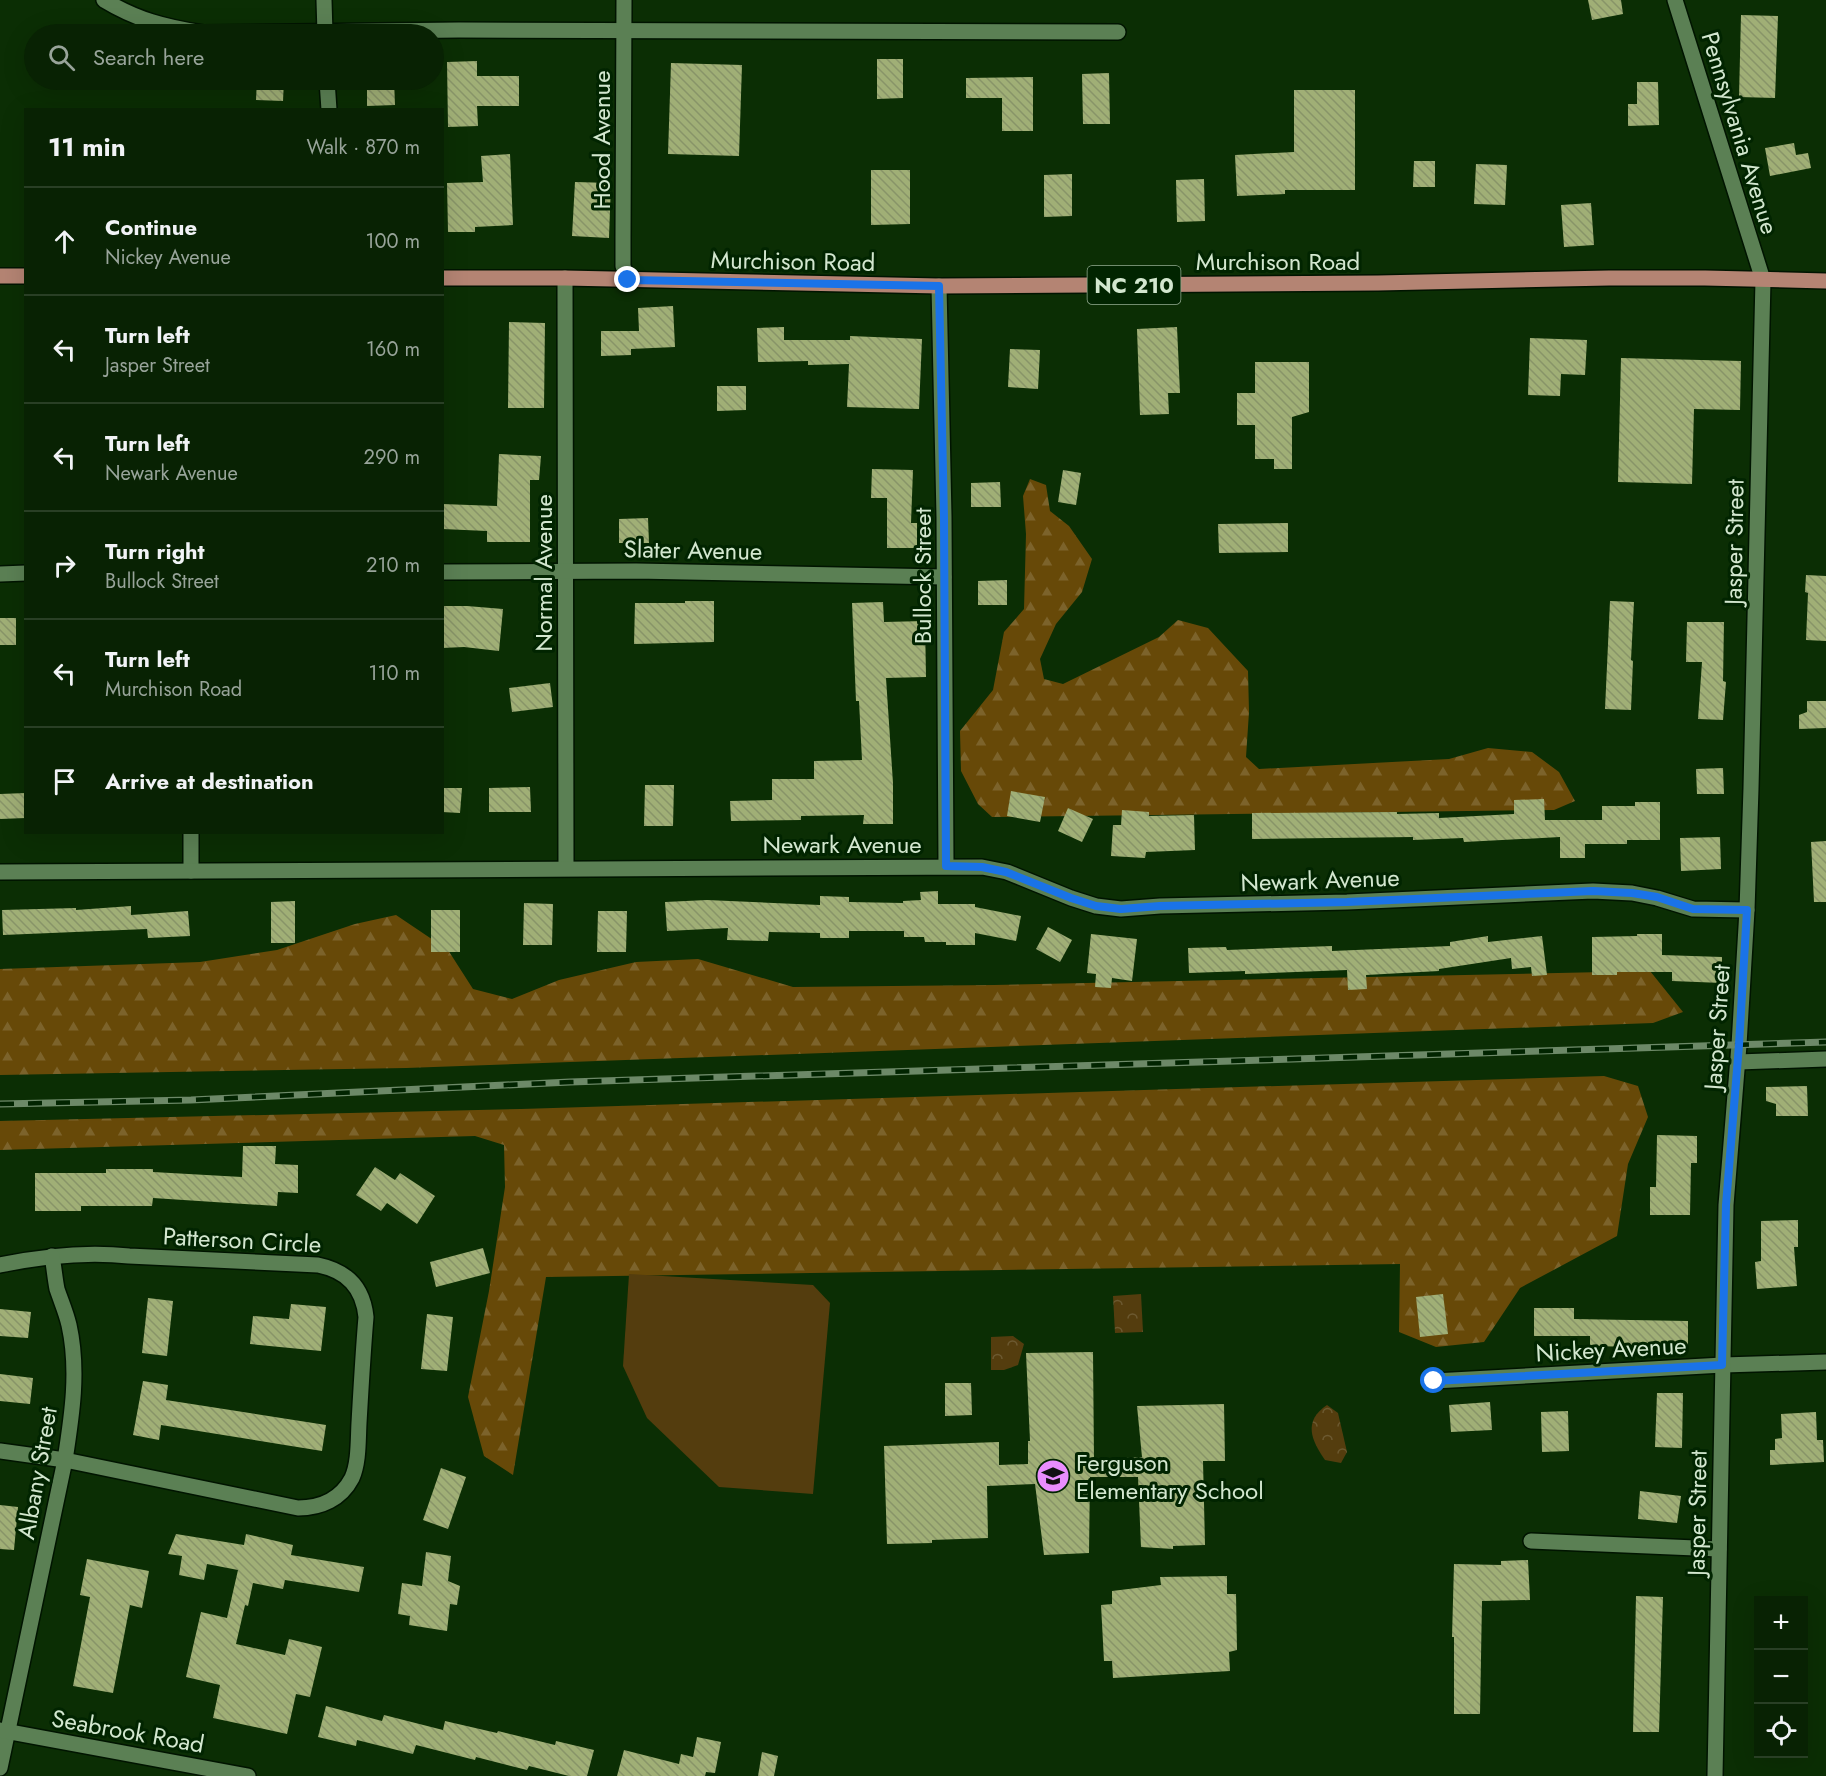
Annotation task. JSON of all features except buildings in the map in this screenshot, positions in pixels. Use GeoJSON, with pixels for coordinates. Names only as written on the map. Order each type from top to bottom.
{"type":"FeatureCollection","features":[{"type":"Feature","properties":{"kind":"main road"},"geometry":{"type":"LineString","coordinates":[[0,276],[24,276]]}},
{"type":"Feature","properties":{"kind":"main road","name":"Murchison Road"},"geometry":{"type":"LineString","coordinates":[[444,278],[565,278],[939,286],[1378,283],[1609,278],[1826,281]]}},
{"type":"Feature","properties":{"kind":"street"},"geometry":{"type":"LineString","coordinates":[[104,0],[157,24]]}},
{"type":"Feature","properties":{"kind":"street"},"geometry":{"type":"LineString","coordinates":[[324,0],[325,24]]}},
{"type":"Feature","properties":{"kind":"street","name":"Hood Avenue"},"geometry":{"type":"LineString","coordinates":[[624,0],[623,266],[628,280]]}},
{"type":"Feature","properties":{"kind":"street","name":"Pennsylvania Avenue"},"geometry":{"type":"LineString","coordinates":[[1675,0],[1763,280]]}},
{"type":"Feature","properties":{"kind":"street"},"geometry":{"type":"LineString","coordinates":[[444,33],[1118,32]]}},
{"type":"Feature","properties":{"kind":"street"},"geometry":{"type":"LineString","coordinates":[[328,90],[329,108]]}},
{"type":"Feature","properties":{"kind":"street","name":"Normal Avenue"},"geometry":{"type":"LineString","coordinates":[[565,278],[566,868]]}},
{"type":"Feature","properties":{"kind":"street","name":"Jasper Street"},"geometry":{"type":"LineString","coordinates":[[1715,1776],[1726,1205],[1738,1062],[1747,910],[1763,280]]}},
{"type":"Feature","properties":{"kind":"street","name":"Bullock Street"},"geometry":{"type":"LineString","coordinates":[[939,286],[946,866]]}},
{"type":"Feature","properties":{"kind":"street","name":"Slater Avenue"},"geometry":{"type":"LineString","coordinates":[[444,572],[566,571],[944,577]]}},
{"type":"Feature","properties":{"kind":"street"},"geometry":{"type":"LineString","coordinates":[[0,574],[24,573]]}},
{"type":"Feature","properties":{"kind":"street"},"geometry":{"type":"LineString","coordinates":[[191,834],[191,871]]}},
{"type":"Feature","properties":{"kind":"street","name":"Newark Avenue"},"geometry":{"type":"LineString","coordinates":[[0,872],[946,866],[982,867],[1006,872],[1071,898],[1096,906],[1121,909],[1593,891],[1657,897],[1693,909],[1747,910]]}},
{"type":"Feature","properties":{"kind":"street"},"geometry":{"type":"LineString","coordinates":[[1738,1062],[1826,1059]]}},
{"type":"Feature","properties":{"kind":"street","name":"Patterson Circle"},"geometry":{"type":"LineString","coordinates":[[0,1265],[52,1257],[103,1253],[318,1265],[343,1273],[353,1281],[362,1298],[366,1317],[356,1466],[344,1489],[335,1498],[323,1504],[311,1508],[298,1508],[65,1460],[0,1451]]}},
{"type":"Feature","properties":{"kind":"street","name":"Albany Street"},"geometry":{"type":"LineString","coordinates":[[0,1768],[4,1731],[65,1460],[72,1415],[73,1351],[69,1325],[57,1288],[52,1257]]}},
{"type":"Feature","properties":{"kind":"street","name":"Nickey Avenue"},"geometry":{"type":"LineString","coordinates":[[1434,1381],[1722,1365],[1826,1362]]}},
{"type":"Feature","properties":{"kind":"street"},"geometry":{"type":"LineString","coordinates":[[1531,1541],[1719,1549]]}},
{"type":"Feature","properties":{"kind":"street","name":"Seabrook Road"},"geometry":{"type":"LineString","coordinates":[[4,1731],[248,1776]]}},
{"type":"Feature","properties":{"kind":"green space"},"geometry":{"type":"Polygon","coordinates":[[[1030,479],[1046,485],[1050,511],[1069,526],[1092,559],[1082,592],[1056,624],[1040,659],[1044,679],[1063,684],[1159,637],[1178,620],[1208,628],[1248,671],[1249,712],[1246,757],[1259,769],[1449,759],[1488,748],[1532,752],[1559,772],[1575,801],[1554,810],[992,817],[978,804],[961,771],[960,731],[993,690],[1004,632],[1024,609],[1026,534],[1023,496],[1030,479]]]}},
{"type":"Feature","properties":{"kind":"green space"},"geometry":{"type":"Polygon","coordinates":[[[396,915],[448,950],[473,989],[512,999],[559,980],[636,962],[698,959],[793,987],[1650,971],[1683,1012],[1653,1023],[406,1068],[0,1075],[0,969],[200,962],[277,950],[355,924],[396,915]]]}},
{"type":"Feature","properties":{"kind":"green space"},"geometry":{"type":"Polygon","coordinates":[[[1604,1076],[1638,1086],[1648,1117],[1628,1164],[1617,1236],[1520,1288],[1484,1342],[1436,1347],[1399,1332],[1400,1264],[546,1277],[513,1475],[484,1456],[468,1397],[489,1291],[505,1187],[504,1145],[475,1136],[0,1150],[0,1121],[521,1109],[1604,1076]]]}},
{"type":"Feature","properties":{"kind":"green space"},"geometry":{"type":"Polygon","coordinates":[[[629,1274],[813,1285],[830,1303],[813,1494],[719,1487],[647,1418],[623,1366],[629,1274]]]}},
{"type":"Feature","properties":{"kind":"green space"},"geometry":{"type":"Polygon","coordinates":[[[1141,1294],[1143,1332],[1115,1333],[1113,1296],[1141,1294]]]}},
{"type":"Feature","properties":{"kind":"green space"},"geometry":{"type":"Polygon","coordinates":[[[1013,1336],[1024,1344],[1018,1365],[1004,1370],[991,1370],[991,1337],[1013,1336]]]}},
{"type":"Feature","properties":{"kind":"green space"},"geometry":{"type":"Polygon","coordinates":[[[1327,1405],[1338,1413],[1347,1452],[1341,1463],[1325,1460],[1313,1438],[1312,1424],[1319,1411],[1327,1405]]]}},
{"type":"Feature","properties":{"kind":"railway"},"geometry":{"type":"LineString","coordinates":[[0,1104],[191,1100],[570,1082],[1826,1042]]}},
{"type":"Feature","properties":{"kind":"place","name":"Ferguson Elementary School"},"geometry":{"type":"Point","coordinates":[1053,1476]}},
{"type":"Feature","properties":{"kind":"route"},"geometry":{"type":"LineString","coordinates":[[628,280],[939,286],[944,518],[946,866],[982,867],[1006,872],[1071,898],[1096,906],[1121,909],[1593,891],[1657,897],[1693,909],[1747,910],[1726,1205],[1722,1365],[1434,1381]]}}]}
